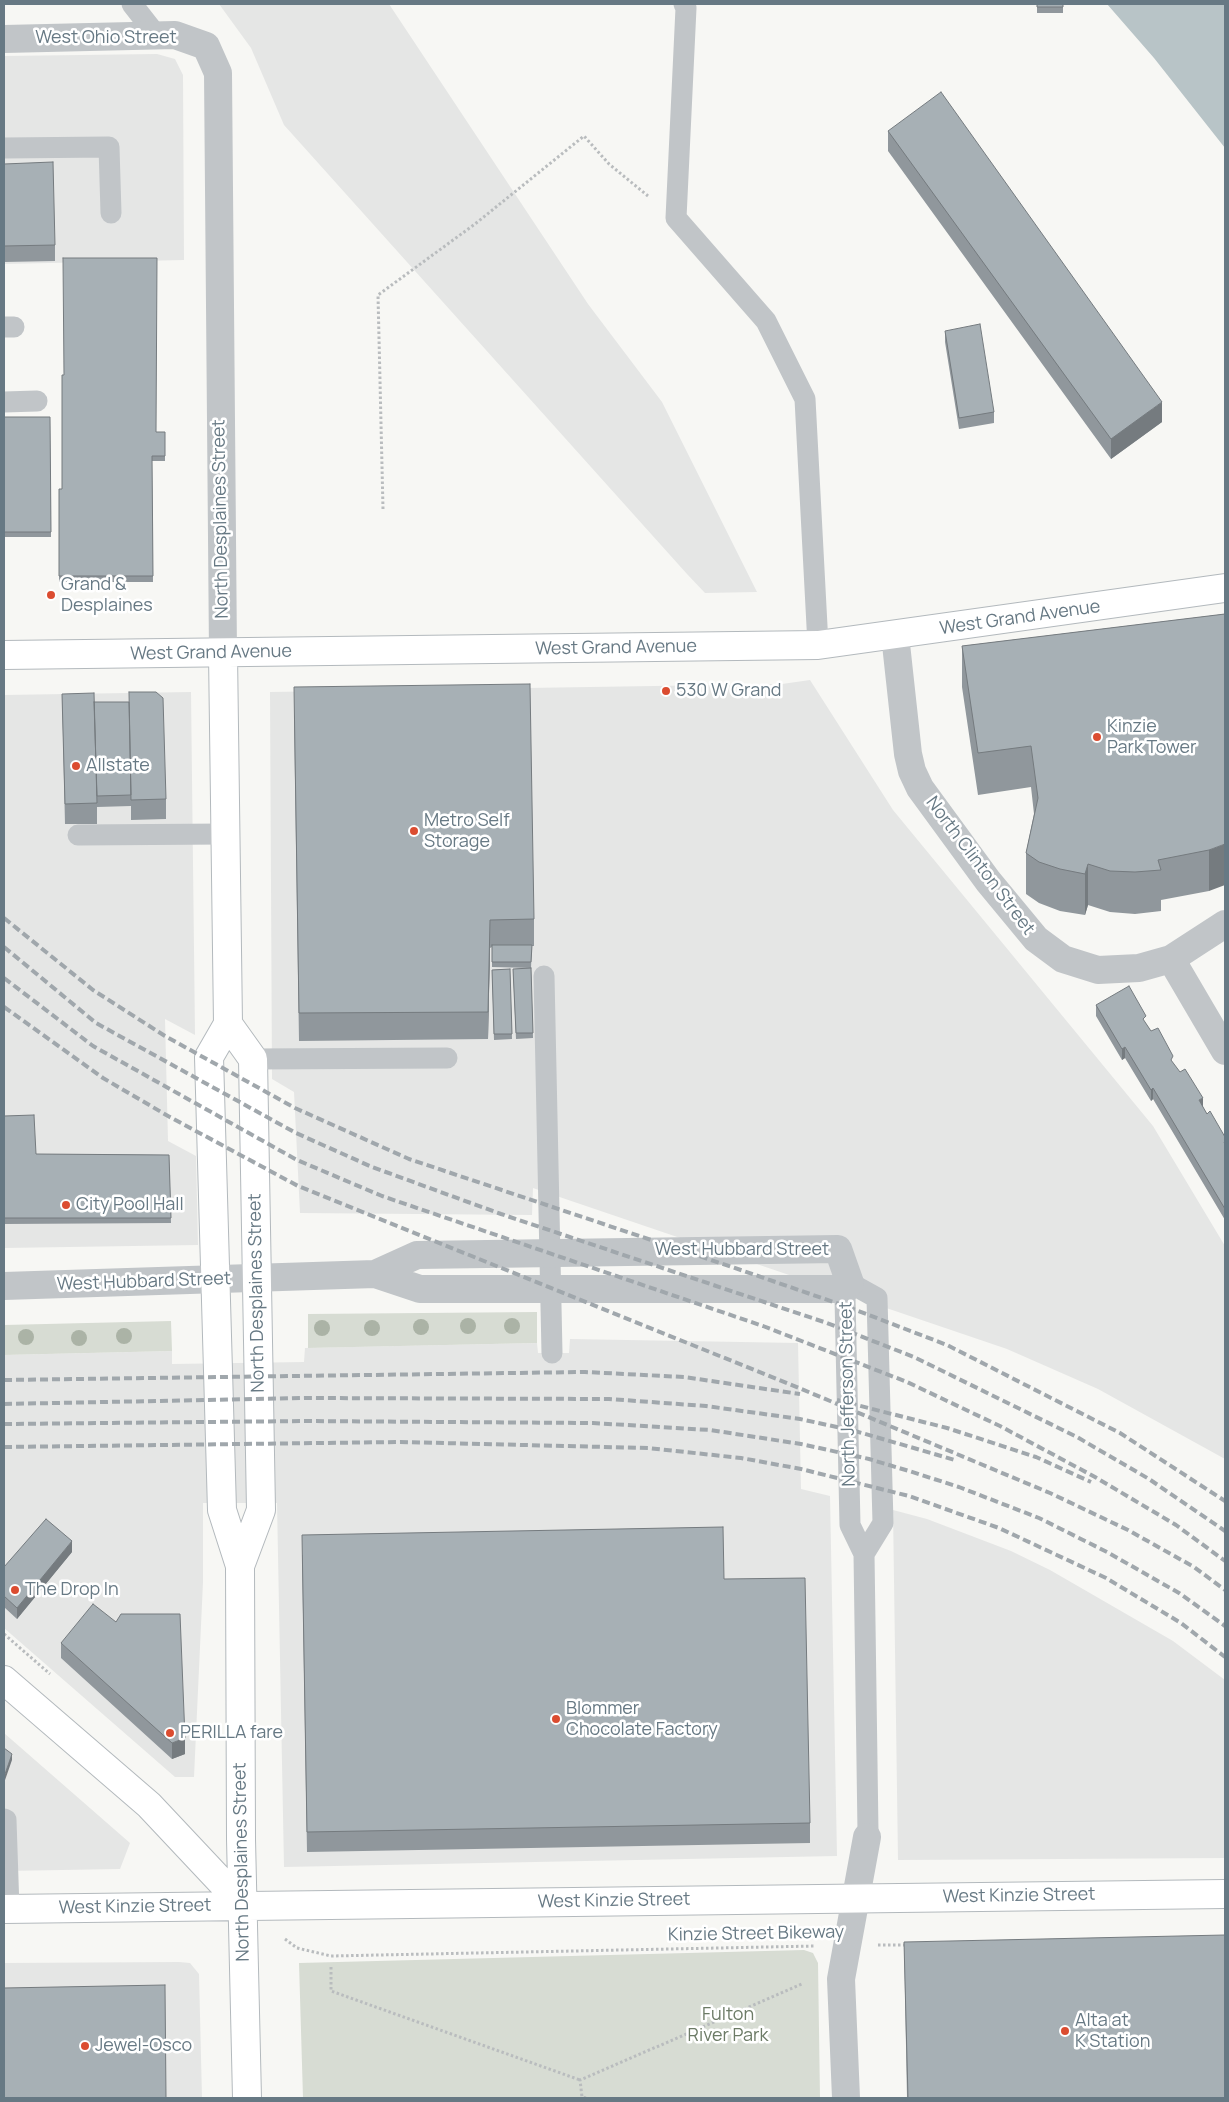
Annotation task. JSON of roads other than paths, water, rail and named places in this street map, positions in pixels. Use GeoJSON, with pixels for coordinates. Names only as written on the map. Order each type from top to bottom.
{"type":"FeatureCollection","features":[{"type":"Feature","properties":{"kind":"main road","name":"West Grand Avenue"},"geometry":{"type":"LineString","coordinates":[[4,656],[818,645],[1225,588]]}},
{"type":"Feature","properties":{"kind":"main road","name":"North Desplaines Street"},"geometry":{"type":"LineString","coordinates":[[223,653],[228,1024],[209,1057],[222,1510],[240,1566],[247,2098]]}},
{"type":"Feature","properties":{"kind":"main road"},"geometry":{"type":"LineString","coordinates":[[228,1024],[252,1059]]}},
{"type":"Feature","properties":{"kind":"main road","name":"North Desplaines Street"},"geometry":{"type":"LineString","coordinates":[[240,1566],[261,1510],[252,1059]]}},
{"type":"Feature","properties":{"kind":"main road"},"geometry":{"type":"LineString","coordinates":[[4,1680],[149,1805],[243,1906]]}},
{"type":"Feature","properties":{"kind":"main road","name":"West Kinzie Street"},"geometry":{"type":"LineString","coordinates":[[6,1909],[1225,1894]]}},
{"type":"Feature","properties":{"kind":"street","name":"West Ohio Street"},"geometry":{"type":"LineString","coordinates":[[4,39],[175,35],[206,46]]}},
{"type":"Feature","properties":{"kind":"street","name":"North Desplaines Street"},"geometry":{"type":"LineString","coordinates":[[206,46],[218,73],[223,653]]}},
{"type":"Feature","properties":{"kind":"street","name":"North Clinton Street"},"geometry":{"type":"LineString","coordinates":[[894,635],[908,754],[912,771],[920,788],[1036,939],[1063,958],[1098,970],[1140,968],[1171,958],[1225,924]]}},
{"type":"Feature","properties":{"kind":"street"},"geometry":{"type":"LineString","coordinates":[[1171,958],[1225,1051]]}},
{"type":"Feature","properties":{"kind":"street","name":"West Hubbard Street"},"geometry":{"type":"LineString","coordinates":[[4,1286],[375,1274],[420,1289],[836,1289],[850,1283],[838,1249],[417,1254],[375,1274]]}},
{"type":"Feature","properties":{"kind":"street","name":"North Jefferson Street"},"geometry":{"type":"LineString","coordinates":[[846,2098],[841,1979],[866,1837]]}},
{"type":"Feature","properties":{"kind":"lane"},"geometry":{"type":"LineString","coordinates":[[132,4],[157,36]]}},
{"type":"Feature","properties":{"kind":"lane"},"geometry":{"type":"LineString","coordinates":[[684,4],[686,17],[676,218],[766,321],[805,399],[818,645]]}},
{"type":"Feature","properties":{"kind":"lane"},"geometry":{"type":"LineString","coordinates":[[4,148],[109,147],[111,213]]}},
{"type":"Feature","properties":{"kind":"lane"},"geometry":{"type":"LineString","coordinates":[[4,402],[37,401]]}},
{"type":"Feature","properties":{"kind":"lane"},"geometry":{"type":"LineString","coordinates":[[78,835],[225,834]]}},
{"type":"Feature","properties":{"kind":"lane"},"geometry":{"type":"LineString","coordinates":[[544,976],[552,1353]]}},
{"type":"Feature","properties":{"kind":"lane"},"geometry":{"type":"LineString","coordinates":[[252,1059],[447,1058]]}},
{"type":"Feature","properties":{"kind":"lane","name":"North Jefferson Street"},"geometry":{"type":"LineString","coordinates":[[864,1554],[883,1524],[877,1298],[850,1283],[844,1298],[850,1525],[864,1554],[868,1832],[866,1837]]}},
{"type":"Feature","properties":{"kind":"lane"},"geometry":{"type":"LineString","coordinates":[[4,1819],[6,1820],[8,1861],[6,1909]]}},
{"type":"Feature","properties":{"kind":"railway"},"geometry":{"type":"LineString","coordinates":[[4,918],[93,990],[165,1036],[295,1108],[409,1159],[848,1307],[947,1345],[1120,1433],[1225,1501]]}},
{"type":"Feature","properties":{"kind":"railway"},"geometry":{"type":"LineString","coordinates":[[4,947],[96,1023],[296,1133],[372,1167],[501,1214],[827,1323],[914,1357],[1077,1437],[1149,1479],[1225,1531]]}},
{"type":"Feature","properties":{"kind":"railway"},"geometry":{"type":"LineString","coordinates":[[4,978],[93,1046],[297,1160],[382,1196],[763,1326],[907,1382],[1000,1426],[1095,1477],[1176,1525],[1225,1561]]}},
{"type":"Feature","properties":{"kind":"railway"},"geometry":{"type":"LineString","coordinates":[[4,1007],[103,1078],[168,1116],[298,1186],[799,1388],[1050,1493],[1128,1530],[1194,1567],[1225,1590]]}},
{"type":"Feature","properties":{"kind":"railway"},"geometry":{"type":"LineString","coordinates":[[4,1380],[585,1372],[684,1377],[800,1394]]}},
{"type":"Feature","properties":{"kind":"railway"},"geometry":{"type":"LineString","coordinates":[[4,1404],[306,1398],[609,1399],[706,1406],[800,1419],[855,1431],[955,1460]]}},
{"type":"Feature","properties":{"kind":"railway"},"geometry":{"type":"LineString","coordinates":[[837,1400],[947,1428],[1036,1457],[1091,1482]]}},
{"type":"Feature","properties":{"kind":"railway"},"geometry":{"type":"LineString","coordinates":[[4,1424],[306,1421],[593,1423],[710,1430],[801,1444],[869,1459],[909,1471],[959,1487],[1039,1518],[1107,1552],[1179,1593],[1225,1626]]}},
{"type":"Feature","properties":{"kind":"railway"},"geometry":{"type":"LineString","coordinates":[[4,1447],[400,1442],[648,1448],[741,1458],[801,1469],[909,1496],[999,1528],[1106,1578],[1181,1623],[1225,1657]]}},
{"type":"Feature","properties":{"kind":"place","name":"Grand & Desplaines"},"geometry":{"type":"Point","coordinates":[51,595]}},
{"type":"Feature","properties":{"kind":"place","name":"530 W Grand"},"geometry":{"type":"Point","coordinates":[666,691]}},
{"type":"Feature","properties":{"kind":"place","name":"Kinzie Park Tower"},"geometry":{"type":"Point","coordinates":[1097,737]}},
{"type":"Feature","properties":{"kind":"place","name":"Allstate"},"geometry":{"type":"Point","coordinates":[76,766]}},
{"type":"Feature","properties":{"kind":"place","name":"Metro Self Storage"},"geometry":{"type":"Point","coordinates":[414,831]}},
{"type":"Feature","properties":{"kind":"place","name":"City Pool Hall"},"geometry":{"type":"Point","coordinates":[66,1205]}},
{"type":"Feature","properties":{"kind":"place","name":"The Drop In"},"geometry":{"type":"Point","coordinates":[15,1590]}},
{"type":"Feature","properties":{"kind":"place","name":"Blommer Chocolate Factory"},"geometry":{"type":"Point","coordinates":[556,1719]}},
{"type":"Feature","properties":{"kind":"place","name":"PERILLA fare"},"geometry":{"type":"Point","coordinates":[170,1733]}},
{"type":"Feature","properties":{"kind":"place","name":"Alta at K Station"},"geometry":{"type":"Point","coordinates":[1065,2031]}},
{"type":"Feature","properties":{"kind":"place","name":"Jewel-Osco"},"geometry":{"type":"Point","coordinates":[85,2046]}},
{"type":"Feature","properties":{"kind":"park label","name":"Fulton River Park"},"geometry":{"type":"Point","coordinates":[728,2025]}}]}
